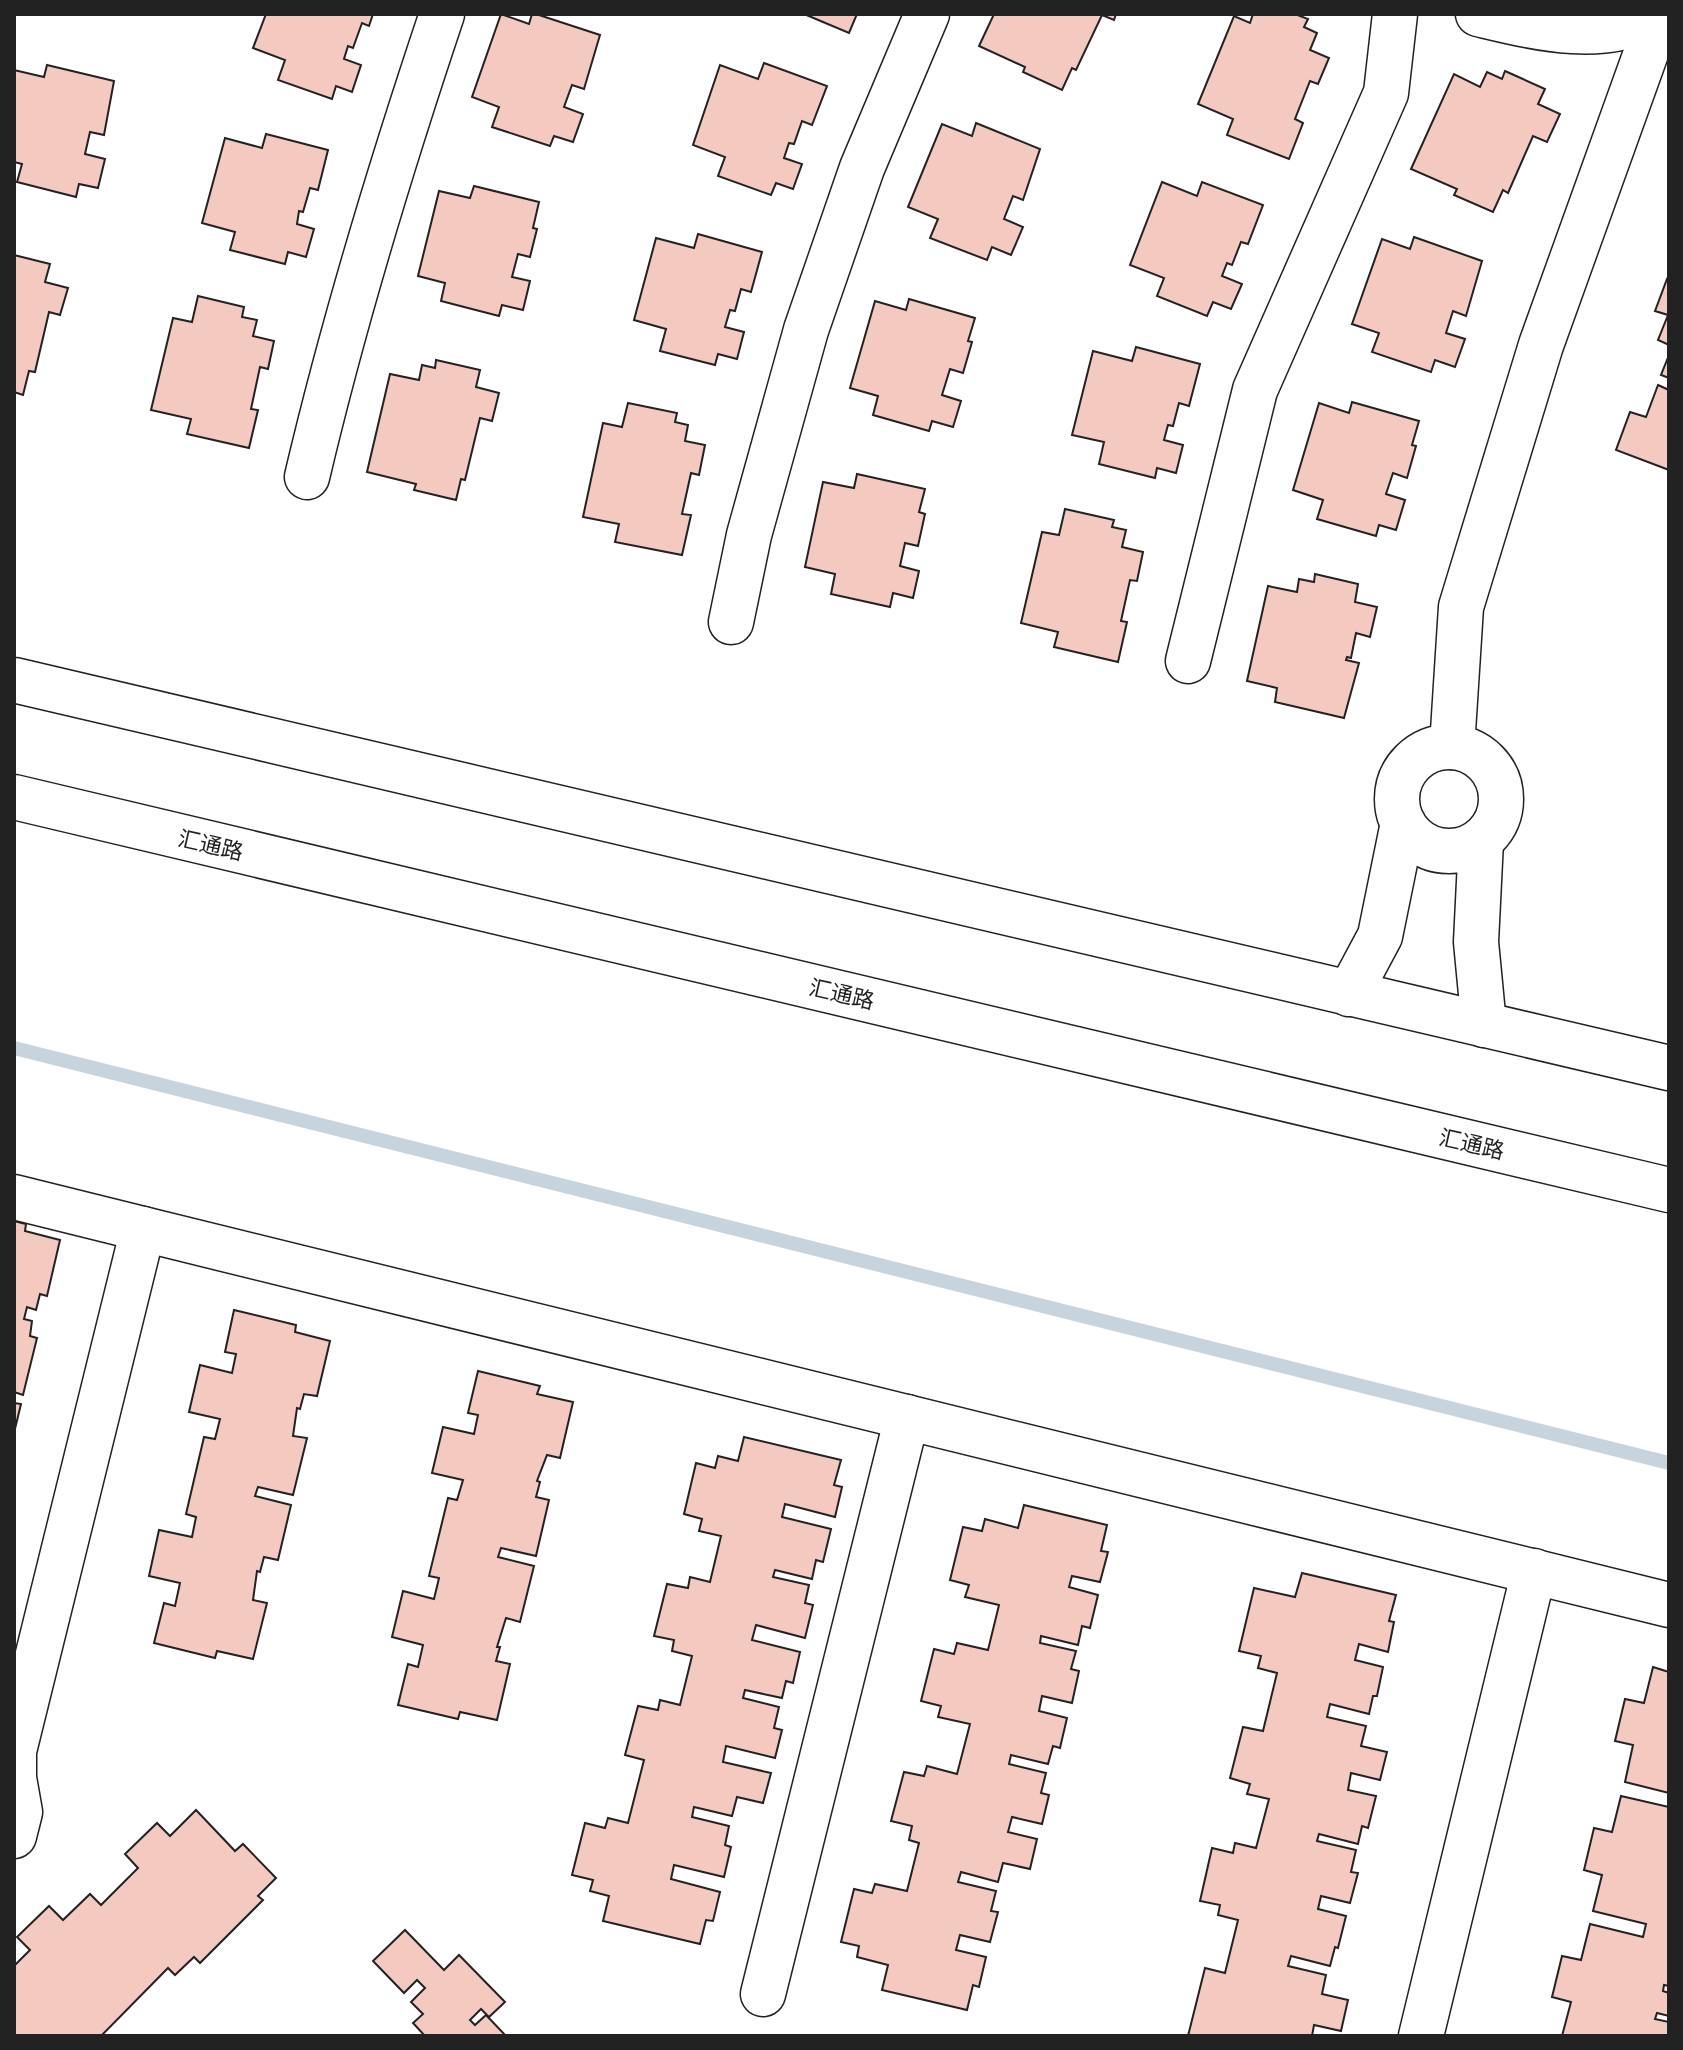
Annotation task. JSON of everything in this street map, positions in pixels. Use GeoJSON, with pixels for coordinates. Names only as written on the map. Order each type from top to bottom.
{"type":"FeatureCollection","features":[{"type":"Feature","properties":{"kind":"main road"},"geometry":{"type":"LineString","coordinates":[[307,477],[333,364],[442,14]]}},
{"type":"Feature","properties":{"kind":"main road"},"geometry":{"type":"LineString","coordinates":[[731,622],[749,535],[806,330],[862,168],[927,14]]}},
{"type":"Feature","properties":{"kind":"main road"},"geometry":{"type":"LineString","coordinates":[[1188,661],[1255,390],[1386,93],[1395,14]]}},
{"type":"Feature","properties":{"kind":"main road"},"geometry":{"type":"LineString","coordinates":[[1478,14],[1597,33],[1641,23],[1658,14]]}},
{"type":"Feature","properties":{"kind":"main road"},"geometry":{"type":"LineString","coordinates":[[1452,747],[1461,607],[1541,345],[1658,14]]}},
{"type":"Feature","properties":{"kind":"main road"},"geometry":{"type":"LineString","coordinates":[[14,680],[1669,1068]]}},
{"type":"Feature","properties":{"kind":"main road"},"geometry":{"type":"LineString","coordinates":[[1452,747],[1469,751],[1485,761],[1496,775],[1502,792],[1501,810],[1494,827],[1481,841],[1465,849],[1438,849],[1414,837],[1403,823],[1397,806],[1398,788],[1405,771],[1418,758],[1434,749],[1452,747]]}},
{"type":"Feature","properties":{"kind":"main road","name":"汇通路"},"geometry":{"type":"LineString","coordinates":[[14,797],[1669,1190]]}},
{"type":"Feature","properties":{"kind":"main road"},"geometry":{"type":"LineString","coordinates":[[1349,994],[1380,936],[1403,823]]}},
{"type":"Feature","properties":{"kind":"main road"},"geometry":{"type":"LineString","coordinates":[[1481,841],[1476,942],[1484,1025]]}},
{"type":"Feature","properties":{"kind":"main road"},"geometry":{"type":"LineString","coordinates":[[14,1197],[1669,1605]]}},
{"type":"Feature","properties":{"kind":"main road"},"geometry":{"type":"LineString","coordinates":[[14,1836],[20,1812],[14,1778],[14,1751],[143,1229]]}},
{"type":"Feature","properties":{"kind":"main road"},"geometry":{"type":"LineString","coordinates":[[763,1994],[907,1417]]}},
{"type":"Feature","properties":{"kind":"main road"},"geometry":{"type":"LineString","coordinates":[[1421,2036],[1534,1571]]}},
{"type":"Feature","properties":{"kind":"building"},"geometry":{"type":"Polygon","coordinates":[[[266,14],[373,14],[369,26],[362,23],[353,48],[348,46],[344,59],[361,65],[352,92],[336,86],[332,99],[278,80],[285,60],[253,48],[266,14]]]}},
{"type":"Feature","properties":{"kind":"building"},"geometry":{"type":"Polygon","coordinates":[[[501,14],[529,24],[532,14],[536,14],[600,35],[584,89],[572,85],[564,107],[583,114],[573,142],[554,136],[550,146],[492,127],[499,107],[472,97],[501,14]]]}},
{"type":"Feature","properties":{"kind":"building"},"geometry":{"type":"Polygon","coordinates":[[[804,14],[857,14],[849,33],[804,14]]]}},
{"type":"Feature","properties":{"kind":"building"},"geometry":{"type":"Polygon","coordinates":[[[994,14],[1116,14],[1114,20],[1102,15],[1076,70],[1072,68],[1062,90],[1023,72],[1025,67],[979,46],[994,14]]]}},
{"type":"Feature","properties":{"kind":"building"},"geometry":{"type":"Polygon","coordinates":[[[1253,14],[1295,14],[1308,19],[1304,27],[1317,33],[1310,50],[1329,58],[1318,84],[1310,81],[1295,119],[1303,123],[1289,159],[1227,135],[1233,119],[1198,104],[1234,16],[1250,23],[1253,14]]]}},
{"type":"Feature","properties":{"kind":"building"},"geometry":{"type":"Polygon","coordinates":[[[764,63],[827,86],[812,125],[802,121],[794,144],[789,143],[784,158],[802,164],[793,189],[776,183],[771,195],[718,176],[725,157],[693,145],[720,65],[758,79],[764,63]]]}},
{"type":"Feature","properties":{"kind":"building"},"geometry":{"type":"Polygon","coordinates":[[[47,65],[114,81],[104,135],[90,132],[85,154],[105,159],[98,188],[79,184],[76,197],[17,182],[22,164],[14,162],[14,70],[44,77],[47,65]]]}},
{"type":"Feature","properties":{"kind":"building"},"geometry":{"type":"Polygon","coordinates":[[[1505,71],[1545,89],[1538,104],[1560,114],[1547,142],[1533,136],[1508,193],[1503,190],[1493,212],[1454,195],[1457,189],[1411,169],[1454,74],[1480,87],[1487,72],[1502,79],[1505,71]]]}},
{"type":"Feature","properties":{"kind":"building"},"geometry":{"type":"Polygon","coordinates":[[[976,123],[1040,149],[1023,200],[1013,196],[1004,219],[1023,227],[1011,255],[992,247],[987,260],[930,238],[938,219],[908,207],[942,124],[972,136],[976,123]]]}},
{"type":"Feature","properties":{"kind":"building"},"geometry":{"type":"Polygon","coordinates":[[[266,134],[328,150],[318,190],[310,188],[303,212],[299,211],[297,224],[314,229],[306,257],[288,252],[285,264],[230,250],[235,232],[202,223],[225,138],[262,148],[266,134]]]}},
{"type":"Feature","properties":{"kind":"building"},"geometry":{"type":"Polygon","coordinates":[[[1162,182],[1197,196],[1202,182],[1263,205],[1248,244],[1241,242],[1232,265],[1227,263],[1222,276],[1242,284],[1231,309],[1213,302],[1207,316],[1157,296],[1164,278],[1130,265],[1162,182]]]}},
{"type":"Feature","properties":{"kind":"building"},"geometry":{"type":"Polygon","coordinates":[[[474,186],[539,202],[530,257],[518,254],[512,277],[530,281],[523,310],[502,305],[499,316],[441,301],[445,283],[418,276],[439,191],[470,198],[474,186]]]}},
{"type":"Feature","properties":{"kind":"building"},"geometry":{"type":"Polygon","coordinates":[[[698,234],[762,252],[751,292],[741,289],[735,311],[730,310],[725,327],[744,332],[737,359],[718,354],[715,365],[660,351],[666,329],[634,320],[656,238],[694,248],[698,234]]]}},
{"type":"Feature","properties":{"kind":"building"},"geometry":{"type":"Polygon","coordinates":[[[1414,237],[1482,261],[1466,316],[1453,311],[1446,333],[1465,339],[1455,367],[1435,360],[1431,372],[1372,352],[1379,333],[1352,324],[1382,239],[1410,249],[1414,237]]]}},
{"type":"Feature","properties":{"kind":"building"},"geometry":{"type":"Polygon","coordinates":[[[14,255],[50,264],[45,282],[68,288],[60,315],[49,312],[35,372],[29,371],[23,395],[14,392],[14,255]]]}},
{"type":"Feature","properties":{"kind":"building"},"geometry":{"type":"Polygon","coordinates":[[[1667,279],[1669,345],[1658,340],[1668,315],[1655,311],[1667,279]]]}},
{"type":"Feature","properties":{"kind":"building"},"geometry":{"type":"Polygon","coordinates":[[[198,296],[244,307],[242,317],[257,320],[253,336],[274,341],[268,369],[260,367],[251,409],[258,410],[249,448],[187,434],[191,419],[151,410],[173,318],[192,322],[198,296]]]}},
{"type":"Feature","properties":{"kind":"building"},"geometry":{"type":"Polygon","coordinates":[[[909,299],[975,318],[963,373],[950,369],[942,395],[961,401],[953,427],[932,421],[929,431],[873,415],[878,396],[850,388],[875,301],[906,310],[909,299]]]}},
{"type":"Feature","properties":{"kind":"building"},"geometry":{"type":"Polygon","coordinates":[[[1136,347],[1200,364],[1189,406],[1179,403],[1173,426],[1168,425],[1164,440],[1183,445],[1176,473],[1157,468],[1155,478],[1099,464],[1104,442],[1072,435],[1093,351],[1132,361],[1136,347]]]}},
{"type":"Feature","properties":{"kind":"building"},"geometry":{"type":"Polygon","coordinates":[[[1669,355],[1669,378],[1661,375],[1669,355]]]}},
{"type":"Feature","properties":{"kind":"building"},"geometry":{"type":"Polygon","coordinates":[[[436,360],[480,370],[476,387],[499,393],[492,421],[480,418],[465,480],[461,479],[456,500],[414,490],[416,484],[367,472],[390,374],[419,380],[422,365],[435,368],[436,360]]]}},
{"type":"Feature","properties":{"kind":"building"},"geometry":{"type":"Polygon","coordinates":[[[1658,385],[1669,390],[1669,470],[1616,450],[1630,412],[1646,417],[1658,385]]]}},
{"type":"Feature","properties":{"kind":"building"},"geometry":{"type":"Polygon","coordinates":[[[1352,402],[1419,421],[1407,478],[1393,473],[1386,494],[1405,500],[1396,530],[1379,525],[1376,536],[1317,519],[1323,500],[1293,490],[1319,403],[1349,413],[1352,402]]]}},
{"type":"Feature","properties":{"kind":"building"},"geometry":{"type":"Polygon","coordinates":[[[628,403],[677,413],[675,422],[688,425],[685,441],[705,445],[699,475],[691,473],[682,514],[691,515],[682,555],[615,542],[619,524],[583,517],[603,423],[622,427],[628,403]]]}},
{"type":"Feature","properties":{"kind":"building"},"geometry":{"type":"Polygon","coordinates":[[[857,474],[925,489],[919,512],[925,514],[918,546],[905,543],[900,566],[919,571],[913,598],[893,593],[890,607],[831,594],[835,574],[805,567],[823,482],[854,488],[857,474]]]}},
{"type":"Feature","properties":{"kind":"building"},"geometry":{"type":"Polygon","coordinates":[[[1065,509],[1114,520],[1112,527],[1126,530],[1122,547],[1143,552],[1137,581],[1130,580],[1121,621],[1127,622],[1118,662],[1054,647],[1058,632],[1021,623],[1042,532],[1059,535],[1065,509]]]}},
{"type":"Feature","properties":{"kind":"building"},"geometry":{"type":"Polygon","coordinates":[[[1315,574],[1358,584],[1355,602],[1377,607],[1370,637],[1356,633],[1351,658],[1347,657],[1346,660],[1359,663],[1344,718],[1275,702],[1277,688],[1247,681],[1268,586],[1297,592],[1299,579],[1314,582],[1315,574]]]}},
{"type":"Feature","properties":{"kind":"building"},"geometry":{"type":"Polygon","coordinates":[[[14,1221],[26,1224],[25,1231],[60,1240],[47,1296],[40,1294],[36,1310],[27,1307],[24,1319],[32,1321],[30,1336],[37,1338],[23,1395],[14,1392],[14,1221]]]}},
{"type":"Feature","properties":{"kind":"building"},"geometry":{"type":"Polygon","coordinates":[[[234,1310],[296,1325],[295,1332],[330,1341],[317,1396],[304,1394],[300,1409],[297,1408],[293,1436],[307,1438],[293,1495],[258,1487],[255,1496],[291,1505],[278,1560],[264,1557],[260,1572],[257,1571],[253,1600],[267,1603],[253,1659],[217,1651],[215,1658],[154,1643],[164,1603],[175,1606],[180,1583],[149,1576],[159,1530],[192,1537],[196,1517],[186,1514],[204,1437],[215,1439],[220,1419],[189,1412],[200,1365],[232,1373],[236,1354],[225,1352],[234,1310]]]}},
{"type":"Feature","properties":{"kind":"building"},"geometry":{"type":"Polygon","coordinates":[[[478,1371],[540,1386],[537,1394],[573,1402],[560,1458],[547,1455],[537,1481],[540,1482],[536,1497],[549,1500],[536,1556],[501,1548],[498,1557],[534,1566],[520,1622],[506,1618],[497,1647],[500,1647],[496,1661],[510,1664],[497,1720],[460,1712],[458,1719],[398,1705],[408,1664],[418,1667],[423,1645],[392,1637],[403,1591],[434,1599],[439,1578],[429,1576],[448,1498],[457,1500],[463,1480],[432,1473],[443,1427],[474,1434],[478,1415],[468,1413],[478,1371]]]}},
{"type":"Feature","properties":{"kind":"building"},"geometry":{"type":"Polygon","coordinates":[[[14,1403],[21,1404],[14,1433],[14,1403]]]}},
{"type":"Feature","properties":{"kind":"building"},"geometry":{"type":"Polygon","coordinates":[[[744,1437],[841,1460],[834,1485],[842,1487],[835,1517],[785,1504],[782,1517],[831,1529],[823,1562],[816,1560],[812,1579],[775,1570],[773,1577],[809,1585],[805,1603],[813,1605],[805,1638],[756,1625],[752,1640],[800,1652],[793,1683],[786,1681],[782,1698],[745,1690],[743,1698],[779,1707],[774,1728],[782,1730],[775,1758],[726,1746],[723,1762],[771,1773],[763,1803],[737,1797],[732,1816],[694,1807],[692,1817],[729,1826],[725,1845],[731,1847],[724,1877],[674,1865],[671,1879],[720,1892],[713,1921],[706,1920],[700,1944],[603,1921],[609,1896],[590,1891],[593,1880],[572,1875],[585,1823],[605,1828],[608,1818],[628,1823],[644,1760],[625,1755],[638,1706],[658,1710],[660,1700],[680,1705],[692,1656],[672,1651],[674,1640],[654,1636],[667,1584],[688,1588],[690,1577],[710,1582],[721,1536],[699,1531],[702,1519],[684,1514],[696,1463],[715,1468],[718,1456],[738,1461],[744,1437]]]}},
{"type":"Feature","properties":{"kind":"building"},"geometry":{"type":"Polygon","coordinates":[[[1024,1505],[1107,1525],[1101,1551],[1108,1552],[1100,1582],[1072,1576],[1069,1587],[1098,1595],[1090,1628],[1082,1626],[1078,1645],[1041,1636],[1040,1643],[1076,1651],[1071,1669],[1079,1671],[1072,1703],[1042,1696],[1039,1711],[1067,1718],[1060,1748],[1053,1746],[1048,1764],[1011,1755],[1009,1764],[1046,1773],[1041,1793],[1049,1795],[1042,1824],[1012,1817],[1008,1832],[1037,1839],[1030,1869],[1003,1863],[998,1882],[961,1872],[958,1882],[996,1891],[991,1911],[998,1912],[990,1942],[960,1935],[956,1950],[986,1957],[979,1987],[973,1985],[967,2010],[882,1990],[888,1965],[857,1957],[859,1946],[841,1942],[854,1889],[872,1893],[875,1884],[907,1891],[919,1843],[909,1840],[912,1826],[891,1821],[904,1772],[924,1776],[927,1766],[957,1774],[970,1724],[938,1717],[941,1706],[921,1701],[934,1649],[954,1654],[957,1643],[988,1650],[999,1605],[965,1597],[969,1585],[950,1580],[963,1527],[982,1531],[985,1519],[1018,1528],[1024,1505]]]}},
{"type":"Feature","properties":{"kind":"building"},"geometry":{"type":"Polygon","coordinates":[[[1302,1573],[1396,1595],[1389,1621],[1394,1622],[1388,1652],[1359,1644],[1355,1660],[1383,1667],[1377,1696],[1373,1696],[1369,1714],[1330,1704],[1327,1717],[1366,1726],[1361,1746],[1387,1752],[1380,1780],[1351,1773],[1348,1790],[1376,1796],[1368,1828],[1362,1826],[1358,1844],[1319,1834],[1317,1841],[1356,1850],[1351,1872],[1358,1873],[1350,1903],[1321,1896],[1318,1909],[1346,1916],[1338,1948],[1335,1947],[1330,1966],[1291,1956],[1288,1966],[1326,1975],[1322,1994],[1348,2000],[1341,2031],[1314,2025],[1312,2036],[1188,2036],[1205,1968],[1225,1973],[1238,1920],[1218,1915],[1220,1905],[1200,1901],[1212,1848],[1233,1853],[1235,1843],[1256,1848],[1269,1799],[1247,1794],[1250,1784],[1230,1778],[1243,1727],[1263,1731],[1277,1673],[1258,1668],[1261,1656],[1239,1651],[1254,1588],[1295,1597],[1302,1573]]]}},
{"type":"Feature","properties":{"kind":"building"},"geometry":{"type":"Polygon","coordinates":[[[1653,1667],[1669,1672],[1669,1793],[1625,1782],[1633,1745],[1615,1741],[1625,1699],[1644,1703],[1653,1667]]]}},
{"type":"Feature","properties":{"kind":"building"},"geometry":{"type":"Polygon","coordinates":[[[1621,1796],[1669,1807],[1669,1986],[1664,1985],[1663,1991],[1669,1993],[1669,2016],[1657,2013],[1655,2019],[1669,2022],[1669,2036],[1562,2036],[1571,2002],[1552,1997],[1562,1956],[1581,1960],[1590,1924],[1643,1937],[1646,1924],[1593,1911],[1602,1875],[1584,1870],[1594,1828],[1612,1832],[1621,1796]]]}},
{"type":"Feature","properties":{"kind":"building"},"geometry":{"type":"Polygon","coordinates":[[[196,1810],[235,1851],[243,1844],[276,1878],[258,1896],[263,1900],[200,1963],[194,1957],[175,1975],[168,1968],[101,2036],[14,2036],[14,1966],[30,1950],[17,1937],[49,1906],[63,1920],[90,1894],[101,1905],[138,1868],[125,1854],[157,1823],[170,1836],[196,1810]]]}},
{"type":"Feature","properties":{"kind":"building"},"geometry":{"type":"Polygon","coordinates":[[[405,1930],[444,1970],[459,1955],[505,2002],[489,2017],[481,2009],[470,2020],[475,2025],[486,2015],[506,2036],[425,2036],[413,2023],[423,2014],[411,2002],[425,1988],[417,1980],[404,1993],[373,1961],[405,1930]]]}},
{"type":"Feature","properties":{"kind":"waterway"},"geometry":{"type":"LineString","coordinates":[[14,1048],[1669,1463]]}}]}
